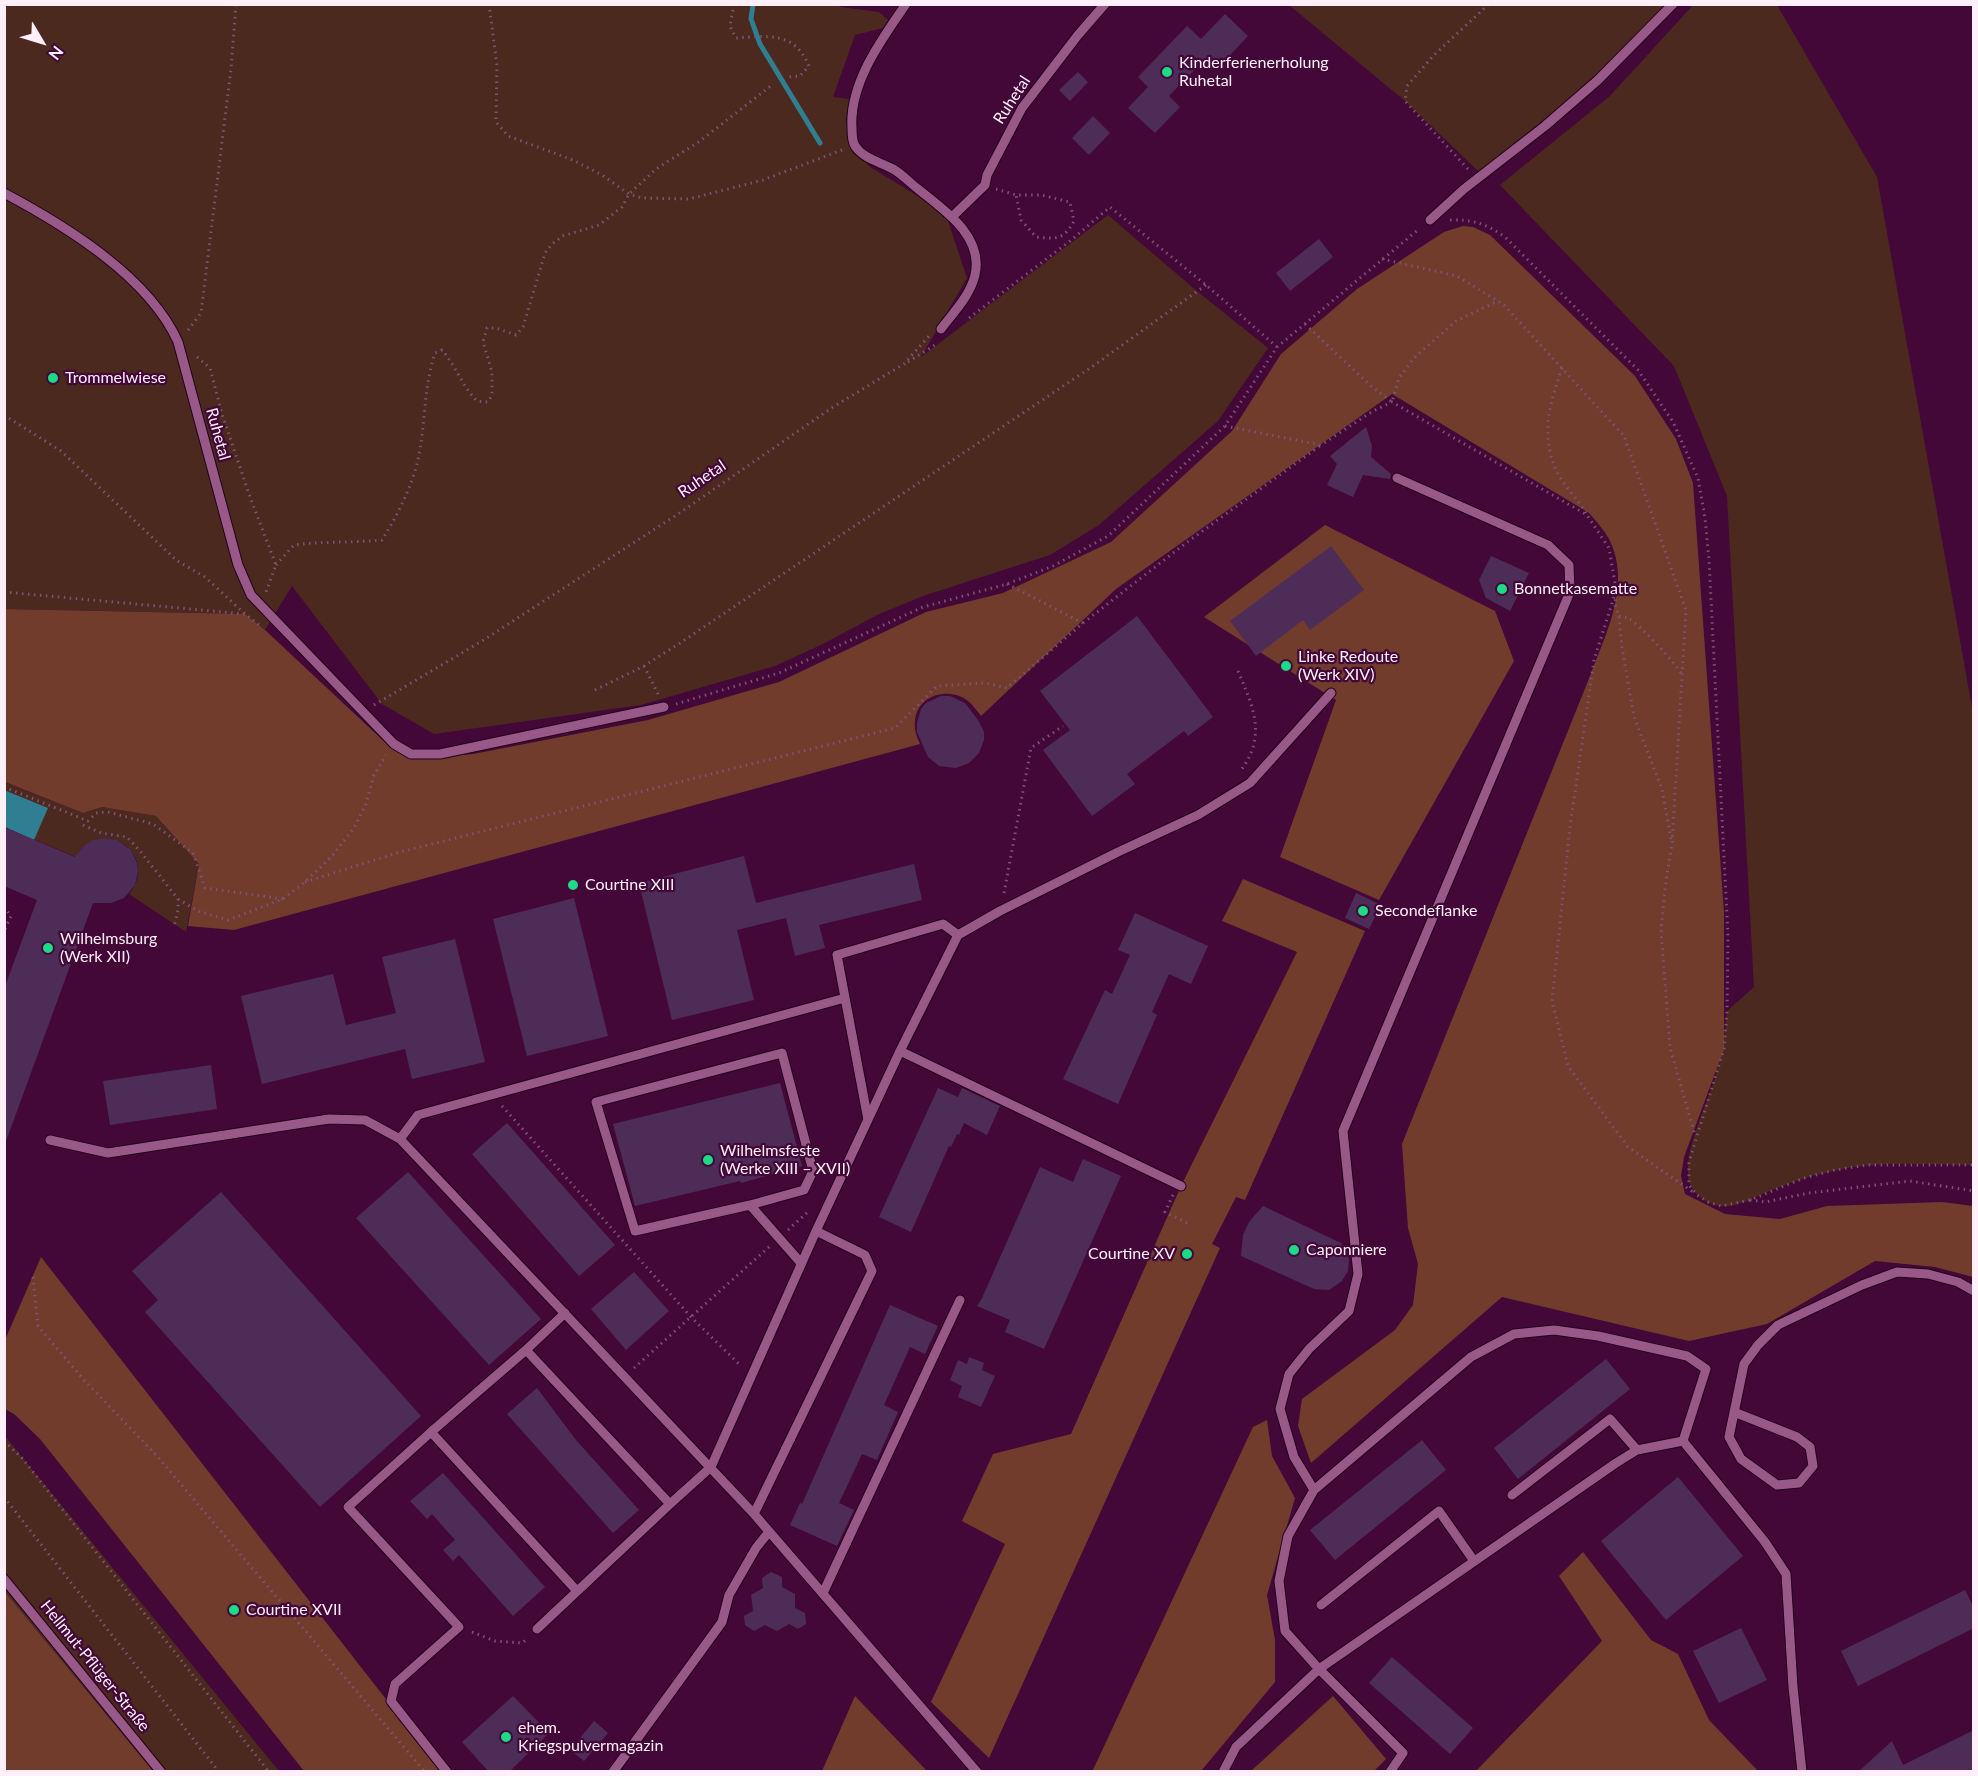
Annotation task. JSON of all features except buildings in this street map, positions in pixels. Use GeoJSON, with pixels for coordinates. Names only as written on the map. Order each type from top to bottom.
{"type":"FeatureCollection","features":[{"type":"Feature","properties":{"kind":"lane"},"geometry":{"type":"LineString","coordinates":[[906,4],[863,75],[855,100],[852,122],[855,145],[873,161],[894,169],[953,216],[972,246],[976,260],[975,275],[968,293],[940,329]]}},
{"type":"Feature","properties":{"kind":"lane","name":"Ruhetal"},"geometry":{"type":"LineString","coordinates":[[953,216],[985,185],[987,175],[1022,108],[1105,4]]}},
{"type":"Feature","properties":{"kind":"lane"},"geometry":{"type":"LineString","coordinates":[[1430,220],[1476,178],[1545,126],[1598,80],[1673,4]]}},
{"type":"Feature","properties":{"kind":"lane","name":"Ruhetal"},"geometry":{"type":"LineString","coordinates":[[4,193],[43,213],[93,247],[135,283],[170,324],[178,342],[238,565],[251,595],[394,744],[411,754],[440,754],[664,707]]}},
{"type":"Feature","properties":{"kind":"lane"},"geometry":{"type":"LineString","coordinates":[[1314,1490],[1294,1457],[1280,1409],[1289,1374],[1309,1349],[1349,1311],[1358,1274],[1343,1131],[1569,592],[1569,565],[1548,546],[1397,478]]}},
{"type":"Feature","properties":{"kind":"lane"},"geometry":{"type":"LineString","coordinates":[[537,1629],[711,1467],[801,1263],[900,1051],[958,935],[1000,911],[1118,852],[1198,815],[1250,783],[1331,693]]}},
{"type":"Feature","properties":{"kind":"lane"},"geometry":{"type":"LineString","coordinates":[[868,1120],[837,955],[942,924],[958,935]]}},
{"type":"Feature","properties":{"kind":"lane"},"geometry":{"type":"LineString","coordinates":[[400,1138],[418,1115],[845,998]]}},
{"type":"Feature","properties":{"kind":"lane"},"geometry":{"type":"LineString","coordinates":[[900,1051],[1179,1186]]}},
{"type":"Feature","properties":{"kind":"lane"},"geometry":{"type":"LineString","coordinates":[[782,1053],[813,1171],[804,1190],[750,1205],[635,1231],[596,1102],[782,1053]]}},
{"type":"Feature","properties":{"kind":"lane"},"geometry":{"type":"LineString","coordinates":[[50,1140],[108,1153],[329,1119],[365,1120],[400,1138],[754,1514],[768,1533],[823,1593],[977,1772]]}},
{"type":"Feature","properties":{"kind":"lane"},"geometry":{"type":"LineString","coordinates":[[750,1205],[801,1263]]}},
{"type":"Feature","properties":{"kind":"lane"},"geometry":{"type":"LineString","coordinates":[[754,1514],[872,1271],[865,1255],[816,1231]]}},
{"type":"Feature","properties":{"kind":"lane"},"geometry":{"type":"LineString","coordinates":[[1734,1412],[1797,1437],[1809,1447],[1813,1466],[1799,1483],[1777,1485],[1740,1459],[1729,1437],[1734,1412],[1744,1364],[1758,1345],[1778,1325],[1862,1285],[1897,1272],[1928,1274],[1958,1282],[1974,1291]]}},
{"type":"Feature","properties":{"kind":"lane"},"geometry":{"type":"LineString","coordinates":[[823,1593],[960,1300]]}},
{"type":"Feature","properties":{"kind":"lane"},"geometry":{"type":"LineString","coordinates":[[447,1772],[391,1701],[395,1684],[459,1627],[348,1507],[565,1314]]}},
{"type":"Feature","properties":{"kind":"lane"},"geometry":{"type":"LineString","coordinates":[[1390,1772],[1403,1753],[1319,1670],[1285,1630],[1279,1581],[1288,1536],[1314,1490],[1470,1357],[1514,1334],[1554,1330],[1598,1336],[1687,1356],[1706,1369],[1683,1441]]}},
{"type":"Feature","properties":{"kind":"lane"},"geometry":{"type":"LineString","coordinates":[[526,1350],[670,1504]]}},
{"type":"Feature","properties":{"kind":"lane"},"geometry":{"type":"LineString","coordinates":[[1512,1496],[1610,1419],[1636,1450]]}},
{"type":"Feature","properties":{"kind":"lane"},"geometry":{"type":"LineString","coordinates":[[431,1432],[577,1591]]}},
{"type":"Feature","properties":{"kind":"lane"},"geometry":{"type":"LineString","coordinates":[[1223,1772],[1236,1747],[1319,1670],[1636,1450],[1683,1441]]}},
{"type":"Feature","properties":{"kind":"lane"},"geometry":{"type":"LineString","coordinates":[[1683,1441],[1766,1542],[1786,1574],[1793,1687],[1802,1772]]}},
{"type":"Feature","properties":{"kind":"lane"},"geometry":{"type":"LineString","coordinates":[[1321,1605],[1439,1511],[1474,1561]]}},
{"type":"Feature","properties":{"kind":"lane"},"geometry":{"type":"LineString","coordinates":[[613,1772],[722,1622],[729,1595],[756,1548],[768,1533]]}},
{"type":"Feature","properties":{"kind":"lane","name":"Hellmut-Pflüger-Straße"},"geometry":{"type":"LineString","coordinates":[[4,1579],[161,1772]]}},
{"type":"Feature","properties":{"kind":"path"},"geometry":{"type":"LineString","coordinates":[[236,4],[231,69],[201,313],[178,342],[210,368],[222,414],[276,565]]}},
{"type":"Feature","properties":{"kind":"path"},"geometry":{"type":"LineString","coordinates":[[489,4],[497,66],[496,122],[508,136],[573,159],[603,175],[629,194],[642,198],[689,199],[763,180],[855,145]]}},
{"type":"Feature","properties":{"kind":"path"},"geometry":{"type":"LineString","coordinates":[[734,4],[730,26],[736,38],[765,36],[786,38],[804,53],[809,66],[800,76],[788,77]]}},
{"type":"Feature","properties":{"kind":"path"},"geometry":{"type":"LineString","coordinates":[[1476,178],[1405,101],[1407,86],[1433,56],[1488,4]]}},
{"type":"Feature","properties":{"kind":"path"},"geometry":{"type":"LineString","coordinates":[[4,415],[61,451],[176,560],[205,577],[262,627],[261,605],[276,565],[294,545],[319,541],[353,543],[382,540],[398,513],[417,464],[429,372],[435,353],[442,350],[451,360],[466,390],[477,401],[488,402],[492,395],[492,372],[483,342],[487,328],[496,328],[516,335],[524,327],[545,254],[552,244],[563,236],[599,225],[622,207],[629,194],[656,169],[700,141],[772,85]]}},
{"type":"Feature","properties":{"kind":"path"},"geometry":{"type":"LineString","coordinates":[[985,185],[1016,195],[1041,195],[1070,202],[1074,221],[1068,232],[1056,239],[1036,237],[1021,220],[1016,195]]}},
{"type":"Feature","properties":{"kind":"path"},"geometry":{"type":"LineString","coordinates":[[967,319],[1070,241],[1110,207],[1206,285],[1277,347]]}},
{"type":"Feature","properties":{"kind":"path"},"geometry":{"type":"LineString","coordinates":[[664,707],[779,673],[923,607],[1007,584],[1053,566],[1108,536],[1225,426],[1277,347],[1430,220],[1463,219],[1492,228],[1505,237],[1638,369],[1673,422],[1698,478],[1709,560],[1728,936],[1724,1049],[1695,1136],[1688,1175],[1689,1185],[1697,1195]]}},
{"type":"Feature","properties":{"kind":"path"},"geometry":{"type":"LineString","coordinates":[[1068,232],[1070,241]]}},
{"type":"Feature","properties":{"kind":"path"},"geometry":{"type":"LineString","coordinates":[[1382,259],[1457,276],[1504,305],[1624,436],[1686,610],[1672,844],[1661,930],[1670,1048],[1695,1136]]}},
{"type":"Feature","properties":{"kind":"path"},"geometry":{"type":"LineString","coordinates":[[595,690],[644,666],[1093,366],[1206,285]]}},
{"type":"Feature","properties":{"kind":"path"},"geometry":{"type":"LineString","coordinates":[[305,882],[400,852],[895,728],[937,686],[985,683],[1007,688],[1083,623],[1186,543],[1322,445],[1373,411],[1392,402],[1399,378],[1414,358],[1456,321],[1498,301]]}},
{"type":"Feature","properties":{"kind":"path"},"geometry":{"type":"LineString","coordinates":[[1305,324],[1371,387],[1392,402],[1587,515]]}},
{"type":"Feature","properties":{"kind":"path","name":"Ruhetal"},"geometry":{"type":"LineString","coordinates":[[366,716],[381,700],[482,641],[678,514],[832,407],[904,364],[925,339],[940,329]]}},
{"type":"Feature","properties":{"kind":"path"},"geometry":{"type":"LineString","coordinates":[[925,339],[932,348]]}},
{"type":"Feature","properties":{"kind":"path"},"geometry":{"type":"LineString","coordinates":[[904,364],[932,348],[941,340]]}},
{"type":"Feature","properties":{"kind":"path"},"geometry":{"type":"LineString","coordinates":[[1562,368],[1551,400],[1547,439],[1557,471],[1609,548],[1616,589],[1615,605],[1619,616],[1634,717],[1662,789],[1672,844]]}},
{"type":"Feature","properties":{"kind":"path"},"geometry":{"type":"LineString","coordinates":[[1225,426],[1322,445]]}},
{"type":"Feature","properties":{"kind":"path"},"geometry":{"type":"LineString","coordinates":[[1007,584],[1083,623]]}},
{"type":"Feature","properties":{"kind":"path"},"geometry":{"type":"LineString","coordinates":[[1616,589],[1594,660],[1570,827],[1552,1001],[1568,1066],[1628,1147],[1708,1202],[1721,1206],[1750,1200],[1804,1178],[1868,1165],[1974,1165]]}},
{"type":"Feature","properties":{"kind":"path"},"geometry":{"type":"LineString","coordinates":[[4,592],[245,614]]}},
{"type":"Feature","properties":{"kind":"path"},"geometry":{"type":"LineString","coordinates":[[1619,616],[1628,618],[1644,632],[1678,666],[1683,678]]}},
{"type":"Feature","properties":{"kind":"path"},"geometry":{"type":"LineString","coordinates":[[644,666],[653,684]]}},
{"type":"Feature","properties":{"kind":"path"},"geometry":{"type":"LineString","coordinates":[[1235,776],[1243,768],[1256,741],[1253,706],[1238,671]]}},
{"type":"Feature","properties":{"kind":"path"},"geometry":{"type":"LineString","coordinates":[[1000,911],[1030,748],[1063,726]]}},
{"type":"Feature","properties":{"kind":"path"},"geometry":{"type":"LineString","coordinates":[[83,825],[101,833],[126,837],[154,867],[178,899],[198,911],[228,920],[283,898],[305,882],[332,856],[354,828],[366,804],[374,775],[394,744]]}},
{"type":"Feature","properties":{"kind":"path"},"geometry":{"type":"LineString","coordinates":[[4,787],[88,821],[96,813],[108,812],[153,824],[193,853],[205,888],[283,898]]}},
{"type":"Feature","properties":{"kind":"path"},"geometry":{"type":"LineString","coordinates":[[174,927],[178,899]]}},
{"type":"Feature","properties":{"kind":"path"},"geometry":{"type":"LineString","coordinates":[[4,907],[12,916],[4,931]]}},
{"type":"Feature","properties":{"kind":"path"},"geometry":{"type":"LineString","coordinates":[[497,1093],[504,1109],[691,1317],[750,1376]]}},
{"type":"Feature","properties":{"kind":"path"},"geometry":{"type":"LineString","coordinates":[[1750,1200],[1765,1202],[1809,1193],[1910,1181],[1974,1191]]}},
{"type":"Feature","properties":{"kind":"path"},"geometry":{"type":"LineString","coordinates":[[1179,1186],[1165,1212],[1189,1224]]}},
{"type":"Feature","properties":{"kind":"path"},"geometry":{"type":"LineString","coordinates":[[623,1377],[812,1209]]}},
{"type":"Feature","properties":{"kind":"path"},"geometry":{"type":"LineString","coordinates":[[33,1277],[38,1326],[84,1380],[157,1455],[425,1772]]}},
{"type":"Feature","properties":{"kind":"path"},"geometry":{"type":"LineString","coordinates":[[4,1441],[21,1458],[269,1772]]}},
{"type":"Feature","properties":{"kind":"path"},"geometry":{"type":"LineString","coordinates":[[4,1497],[219,1772]]}},
{"type":"Feature","properties":{"kind":"path"},"geometry":{"type":"LineString","coordinates":[[459,1627],[495,1641],[522,1643],[537,1629]]}},
{"type":"Feature","properties":{"kind":"shaded area"},"geometry":{"type":"Polygon","coordinates":[[[837,4],[841,7],[879,12],[888,20],[883,28],[855,35],[833,97],[850,99],[846,122],[849,142],[870,167],[931,204],[948,221],[967,278],[921,357],[1108,215],[1268,348],[1218,421],[1099,525],[1050,555],[923,596],[877,615],[775,666],[641,705],[434,734],[382,704],[292,586],[265,630],[245,614],[5,609],[5,5],[837,4]]]}},
{"type":"Feature","properties":{"kind":"shaded area"},"geometry":{"type":"Polygon","coordinates":[[[1694,4],[1777,5],[1877,177],[1973,713],[1973,1165],[1867,1165],[1802,1179],[1741,1203],[1727,1206],[1714,1205],[1698,1195],[1691,1185],[1688,1174],[1694,1138],[1720,1061],[1727,1011],[1754,987],[1727,496],[1674,366],[1500,185],[1610,96],[1694,4]]]}},
{"type":"Feature","properties":{"kind":"shaded area"},"geometry":{"type":"Polygon","coordinates":[[[1289,5],[1671,5],[1619,58],[1479,172],[1405,101],[1289,5]]]}},
{"type":"Feature","properties":{"kind":"shaded area"},"geometry":{"type":"Polygon","coordinates":[[[1463,226],[1473,227],[1490,235],[1635,376],[1676,439],[1693,483],[1724,912],[1724,1049],[1684,1157],[1681,1176],[1685,1194],[1725,1214],[1780,1219],[1827,1206],[1942,1202],[1973,1206],[1973,1277],[1935,1267],[1875,1261],[1767,1324],[1689,1341],[1502,1297],[1311,1463],[1298,1426],[1302,1399],[1395,1330],[1413,1305],[1418,1264],[1408,1228],[1402,1144],[1603,643],[1617,591],[1618,573],[1609,539],[1589,513],[1392,394],[1116,589],[981,716],[970,703],[960,696],[943,694],[927,700],[921,705],[915,722],[915,731],[920,744],[234,930],[188,926],[199,864],[156,816],[102,807],[83,813],[5,782],[4,609],[245,614],[390,747],[411,759],[473,754],[648,720],[779,682],[926,612],[1003,593],[1111,542],[1232,431],[1281,354],[1357,289],[1444,232],[1463,226]]]}},
{"type":"Feature","properties":{"kind":"shaded area"},"geometry":{"type":"Polygon","coordinates":[[[1325,525],[1495,611],[1514,661],[1379,900],[1280,857],[1336,700],[1204,617],[1325,525]]]}},
{"type":"Feature","properties":{"kind":"shaded area"},"geometry":{"type":"Polygon","coordinates":[[[4,782],[83,813],[102,807],[156,816],[199,864],[186,932],[129,894],[137,880],[138,866],[133,854],[125,845],[113,839],[100,839],[87,844],[76,857],[5,827],[4,782]]]}},
{"type":"Feature","properties":{"kind":"shaded area"},"geometry":{"type":"Polygon","coordinates":[[[4,790],[48,808],[34,840],[5,827],[4,790]]]}},
{"type":"Feature","properties":{"kind":"shaded area"},"geometry":{"type":"Polygon","coordinates":[[[1243,879],[1365,931],[1245,1200],[1236,1197],[1212,1244],[1220,1248],[989,1758],[931,1702],[1005,1544],[962,1521],[993,1454],[1071,1434],[1181,1186],[1297,952],[1222,921],[1243,879]]]}},
{"type":"Feature","properties":{"kind":"shaded area"},"geometry":{"type":"Polygon","coordinates":[[[41,1257],[442,1771],[304,1771],[40,1439],[14,1414],[5,1409],[5,1340],[41,1257]]]}},
{"type":"Feature","properties":{"kind":"shaded area"},"geometry":{"type":"Polygon","coordinates":[[[1267,1420],[1272,1456],[1295,1498],[1267,1595],[1275,1640],[1275,1682],[1201,1771],[1092,1772],[1253,1427],[1267,1420]]]}},
{"type":"Feature","properties":{"kind":"shaded area"},"geometry":{"type":"Polygon","coordinates":[[[4,1435],[279,1771],[153,1771],[5,1592],[4,1435]]]}},
{"type":"Feature","properties":{"kind":"shaded area"},"geometry":{"type":"Polygon","coordinates":[[[1583,1552],[1651,1640],[1678,1654],[1709,1720],[1758,1771],[1476,1771],[1602,1641],[1559,1576],[1583,1552]]]}},
{"type":"Feature","properties":{"kind":"shaded area"},"geometry":{"type":"Polygon","coordinates":[[[5,1592],[153,1771],[5,1771],[5,1592]]]}},
{"type":"Feature","properties":{"kind":"shaded area"},"geometry":{"type":"Polygon","coordinates":[[[855,1696],[927,1771],[822,1771],[855,1696]]]}},
{"type":"Feature","properties":{"kind":"shaded area"},"geometry":{"type":"Polygon","coordinates":[[[1333,1696],[1386,1759],[1374,1771],[1251,1771],[1333,1696]]]}},
{"type":"Feature","properties":{"kind":"waterway"},"geometry":{"type":"LineString","coordinates":[[753,4],[751,19],[760,44],[820,143]]}},
{"type":"Feature","properties":{"kind":"place","name":"Kinderferienerholung Ruhetal"},"geometry":{"type":"Point","coordinates":[1167,72]}},
{"type":"Feature","properties":{"kind":"place","name":"Trommelwiese"},"geometry":{"type":"Point","coordinates":[53,378]}},
{"type":"Feature","properties":{"kind":"place","name":"Bonnetkasematte"},"geometry":{"type":"Point","coordinates":[1502,589]}},
{"type":"Feature","properties":{"kind":"place","name":"Linke Redoute (Werk XIV)"},"geometry":{"type":"Point","coordinates":[1286,666]}},
{"type":"Feature","properties":{"kind":"place","name":"Courtine XIII"},"geometry":{"type":"Point","coordinates":[573,885]}},
{"type":"Feature","properties":{"kind":"place","name":"Secondeflanke"},"geometry":{"type":"Point","coordinates":[1363,911]}},
{"type":"Feature","properties":{"kind":"place","name":"Wilhelmsburg (Werk XII)"},"geometry":{"type":"Point","coordinates":[48,948]}},
{"type":"Feature","properties":{"kind":"place","name":"Wilhelmsfeste (Werke XIII – XVII)"},"geometry":{"type":"Point","coordinates":[708,1160]}},
{"type":"Feature","properties":{"kind":"place","name":"Caponniere"},"geometry":{"type":"Point","coordinates":[1294,1250]}},
{"type":"Feature","properties":{"kind":"place","name":"Courtine XV"},"geometry":{"type":"Point","coordinates":[1187,1254]}},
{"type":"Feature","properties":{"kind":"place","name":"Courtine XVII"},"geometry":{"type":"Point","coordinates":[234,1610]}},
{"type":"Feature","properties":{"kind":"place","name":"ehem. Kriegspulvermagazin"},"geometry":{"type":"Point","coordinates":[506,1737]}}]}
